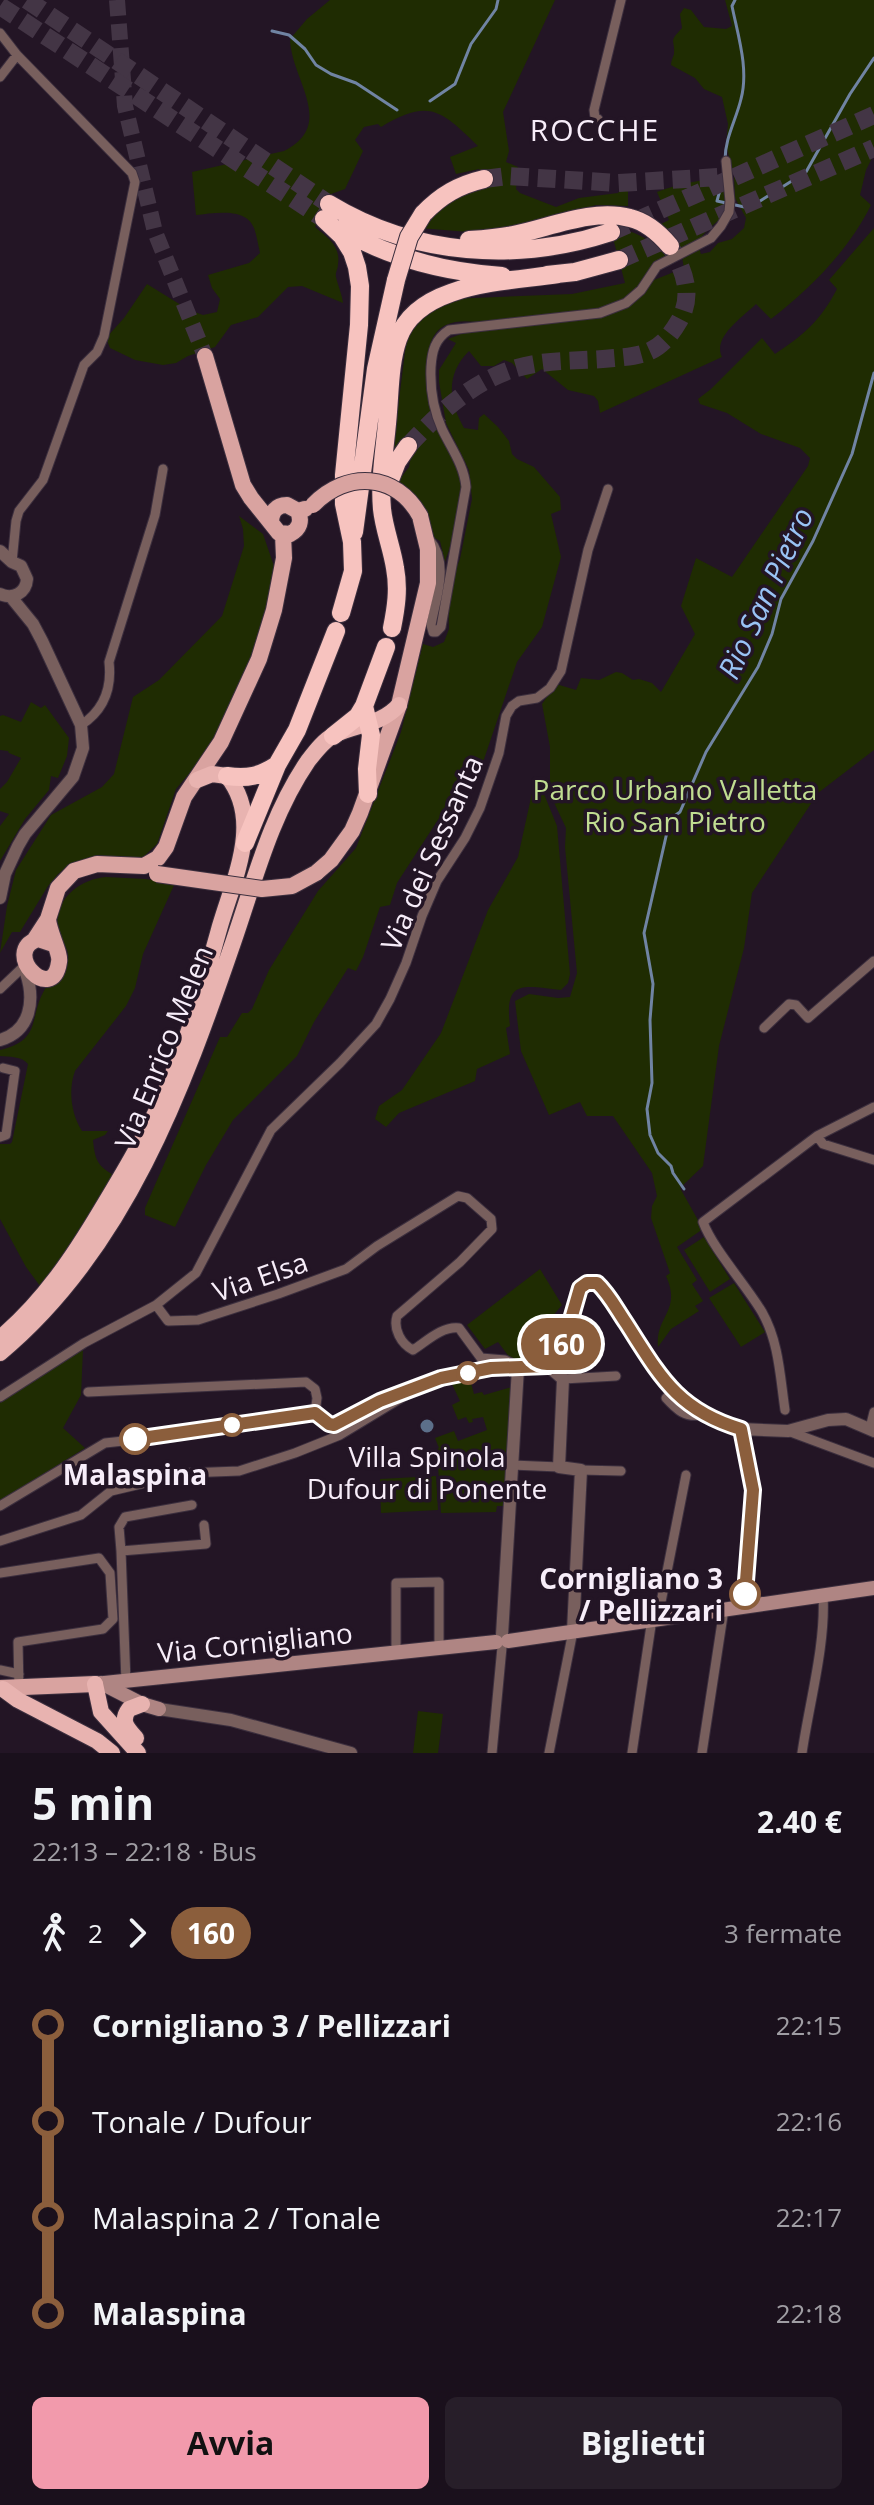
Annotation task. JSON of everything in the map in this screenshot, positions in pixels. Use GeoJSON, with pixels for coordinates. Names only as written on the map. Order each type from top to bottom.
{"type":"FeatureCollection","features":[{"type":"Feature","properties":{"kind":"highway"},"geometry":{"type":"LineString","coordinates":[[245,843],[277,765],[297,730],[338,622],[353,571],[352,542],[376,369],[409,237],[423,214],[440,198],[456,188],[484,179]]}},
{"type":"Feature","properties":{"kind":"highway"},"geometry":{"type":"LineString","coordinates":[[327,211],[352,252],[360,286],[344,475],[344,504],[352,542]]}},
{"type":"Feature","properties":{"kind":"highway"},"geometry":{"type":"LineString","coordinates":[[327,211],[421,242],[462,249],[511,252],[571,245],[611,232]]}},
{"type":"Feature","properties":{"kind":"highway"},"geometry":{"type":"LineString","coordinates":[[327,211],[356,238],[393,255],[443,269],[499,276],[558,274]]}},
{"type":"Feature","properties":{"kind":"highway"},"geometry":{"type":"LineString","coordinates":[[421,242],[487,239],[587,218],[615,216],[644,223],[670,246]]}},
{"type":"Feature","properties":{"kind":"highway"},"geometry":{"type":"LineString","coordinates":[[333,736],[349,725],[364,706],[389,637],[397,602],[396,570],[381,492],[398,337],[424,305],[447,293],[591,268],[619,260]]}},
{"type":"Feature","properties":{"kind":"highway"},"geometry":{"type":"LineString","coordinates":[[382,507],[393,471],[408,446]]}},
{"type":"Feature","properties":{"kind":"highway"},"geometry":{"type":"LineString","coordinates":[[333,736],[370,725],[399,705]]}},
{"type":"Feature","properties":{"kind":"highway"},"geometry":{"type":"LineString","coordinates":[[364,706],[371,735],[368,794]]}},
{"type":"Feature","properties":{"kind":"highway","name":"Via Enrico Melen"},"geometry":{"type":"LineString","coordinates":[[0,1353],[44,1312],[86,1263],[125,1199],[184,1079],[264,850],[282,808],[310,758],[333,736]]}},
{"type":"Feature","properties":{"kind":"highway"},"geometry":{"type":"LineString","coordinates":[[197,780],[212,774],[252,778],[277,765]]}},
{"type":"Feature","properties":{"kind":"highway"},"geometry":{"type":"LineString","coordinates":[[227,776],[238,791],[243,807],[245,843]]}},
{"type":"Feature","properties":{"kind":"highway","name":"Via Enrico Melen"},"geometry":{"type":"LineString","coordinates":[[0,1338],[33,1305],[75,1254],[154,1116],[190,1028],[245,843]]}},
{"type":"Feature","properties":{"kind":"highway"},"geometry":{"type":"LineString","coordinates":[[98,1683],[101,1712],[138,1753]]}},
{"type":"Feature","properties":{"kind":"highway"},"geometry":{"type":"LineString","coordinates":[[10,1685],[18,1700],[97,1741],[112,1753]]}},
{"type":"Feature","properties":{"kind":"highway"},"geometry":{"type":"LineString","coordinates":[[142,1704],[129,1709],[124,1723],[144,1753]]}},
{"type":"Feature","properties":{"kind":"main road"},"geometry":{"type":"LineString","coordinates":[[48,919],[60,959],[56,971],[38,979],[24,971],[20,955],[22,949],[35,939],[48,919],[58,888],[74,871],[97,864],[134,867],[157,874],[262,889],[292,886],[316,873],[343,845],[356,822],[399,705],[428,583],[427,536],[420,516],[400,491],[364,481],[339,486],[328,492],[306,508],[298,528],[290,534],[251,498],[243,485],[205,356]]}},
{"type":"Feature","properties":{"kind":"main road"},"geometry":{"type":"LineString","coordinates":[[134,867],[151,863],[164,851],[184,797],[228,729],[267,635],[284,558],[276,522],[287,505],[306,508]]}},
{"type":"Feature","properties":{"kind":"main road"},"geometry":{"type":"LineString","coordinates":[[35,939],[45,939],[53,944]]}},
{"type":"Feature","properties":{"kind":"main road","name":"Via Cornigliano"},"geometry":{"type":"LineString","coordinates":[[10,1685],[133,1681],[396,1654],[874,1588]]}},
{"type":"Feature","properties":{"kind":"main road"},"geometry":{"type":"LineString","coordinates":[[133,1681],[149,1690],[152,1704],[159,1709]]}},
{"type":"Feature","properties":{"kind":"main road"},"geometry":{"type":"LineString","coordinates":[[98,1683],[159,1709]]}},
{"type":"Feature","properties":{"kind":"street"},"geometry":{"type":"LineString","coordinates":[[598,119],[594,110],[621,0]]}},
{"type":"Feature","properties":{"kind":"street"},"geometry":{"type":"LineString","coordinates":[[0,33],[17,55],[132,173],[135,182],[104,336],[97,352],[84,365],[43,480],[19,511],[6,564]]}},
{"type":"Feature","properties":{"kind":"street"},"geometry":{"type":"LineString","coordinates":[[0,77],[17,55]]}},
{"type":"Feature","properties":{"kind":"street"},"geometry":{"type":"LineString","coordinates":[[427,536],[435,546],[441,564],[431,625],[433,632],[436,632],[441,627],[466,487],[461,465],[441,427],[432,399],[432,363],[438,340],[449,330],[600,313],[626,303],[641,290],[657,266],[711,238],[721,226],[729,212],[730,201],[726,161]]}},
{"type":"Feature","properties":{"kind":"street"},"geometry":{"type":"LineString","coordinates":[[81,725],[99,709],[106,696],[111,676],[109,662],[155,515],[163,469]]}},
{"type":"Feature","properties":{"kind":"street","name":"Via dei Sessanta"},"geometry":{"type":"LineString","coordinates":[[0,1397],[84,1343],[156,1305],[196,1273],[271,1130],[376,1024],[406,963],[437,881],[480,808],[499,753],[506,716],[519,701],[537,698],[550,688],[561,671],[588,550],[608,489]]}},
{"type":"Feature","properties":{"kind":"street"},"geometry":{"type":"LineString","coordinates":[[0,551],[6,564]]}},
{"type":"Feature","properties":{"kind":"street"},"geometry":{"type":"LineString","coordinates":[[0,898],[5,874],[18,846],[73,777],[83,748],[81,725],[33,624],[25,589],[27,573],[21,566],[6,564]]}},
{"type":"Feature","properties":{"kind":"street"},"geometry":{"type":"LineString","coordinates":[[25,589],[5,595],[33,624]]}},
{"type":"Feature","properties":{"kind":"street"},"geometry":{"type":"LineString","coordinates":[[764,1028],[789,1004],[796,1005],[808,1018],[874,961]]}},
{"type":"Feature","properties":{"kind":"street"},"geometry":{"type":"LineString","coordinates":[[0,989],[24,971],[31,1004]]}},
{"type":"Feature","properties":{"kind":"street"},"geometry":{"type":"LineString","coordinates":[[0,1040],[20,1028],[31,1004],[51,975]]}},
{"type":"Feature","properties":{"kind":"street"},"geometry":{"type":"LineString","coordinates":[[0,1137],[6,1135],[15,1071],[3,1068]]}},
{"type":"Feature","properties":{"kind":"street"},"geometry":{"type":"LineString","coordinates":[[785,1410],[772,1333],[703,1222],[817,1136],[874,1107]]}},
{"type":"Feature","properties":{"kind":"street"},"geometry":{"type":"LineString","coordinates":[[817,1136],[823,1144],[874,1160]]}},
{"type":"Feature","properties":{"kind":"street","name":"Via Elsa"},"geometry":{"type":"LineString","coordinates":[[156,1305],[168,1321],[198,1320],[278,1294],[346,1269],[458,1196],[467,1198],[491,1219],[492,1229],[460,1262],[397,1316],[395,1323],[407,1347],[413,1350],[442,1330],[459,1328],[481,1358],[505,1360],[515,1368]]}},
{"type":"Feature","properties":{"kind":"street"},"geometry":{"type":"LineString","coordinates":[[548,1366],[569,1326],[580,1288],[587,1283],[597,1283],[667,1384],[702,1415],[741,1429],[788,1431],[828,1420],[846,1419],[872,1430],[874,1412]]}},
{"type":"Feature","properties":{"kind":"street"},"geometry":{"type":"LineString","coordinates":[[0,1506],[105,1443],[315,1413],[334,1425],[380,1401],[441,1378],[491,1368],[548,1366],[563,1379],[616,1376]]}},
{"type":"Feature","properties":{"kind":"street"},"geometry":{"type":"LineString","coordinates":[[492,1753],[502,1641],[515,1368]]}},
{"type":"Feature","properties":{"kind":"street"},"geometry":{"type":"LineString","coordinates":[[559,1467],[563,1379]]}},
{"type":"Feature","properties":{"kind":"street"},"geometry":{"type":"LineString","coordinates":[[88,1392],[306,1382],[315,1389],[315,1413]]}},
{"type":"Feature","properties":{"kind":"street"},"geometry":{"type":"LineString","coordinates":[[0,1541],[81,1515],[111,1491],[187,1473],[239,1471],[295,1453],[340,1435],[416,1389]]}},
{"type":"Feature","properties":{"kind":"street"},"geometry":{"type":"LineString","coordinates":[[666,1398],[683,1414],[702,1415]]}},
{"type":"Feature","properties":{"kind":"street"},"geometry":{"type":"LineString","coordinates":[[741,1429],[753,1490],[744,1606]]}},
{"type":"Feature","properties":{"kind":"street"},"geometry":{"type":"LineString","coordinates":[[788,1431],[874,1463]]}},
{"type":"Feature","properties":{"kind":"street"},"geometry":{"type":"LineString","coordinates":[[512,1465],[621,1471]]}},
{"type":"Feature","properties":{"kind":"street"},"geometry":{"type":"LineString","coordinates":[[549,1753],[573,1631],[581,1470]]}},
{"type":"Feature","properties":{"kind":"street"},"geometry":{"type":"LineString","coordinates":[[632,1753],[686,1475]]}},
{"type":"Feature","properties":{"kind":"street"},"geometry":{"type":"LineString","coordinates":[[133,1681],[119,1527],[125,1517],[192,1505]]}},
{"type":"Feature","properties":{"kind":"street"},"geometry":{"type":"LineString","coordinates":[[121,1551],[206,1544],[204,1525]]}},
{"type":"Feature","properties":{"kind":"street"},"geometry":{"type":"LineString","coordinates":[[0,1573],[99,1558],[110,1573],[112,1623],[103,1629],[18,1642],[10,1685]]}},
{"type":"Feature","properties":{"kind":"street"},"geometry":{"type":"LineString","coordinates":[[396,1654],[396,1583],[439,1582],[439,1649]]}},
{"type":"Feature","properties":{"kind":"street"},"geometry":{"type":"LineString","coordinates":[[802,1753],[817,1664],[823,1595]]}},
{"type":"Feature","properties":{"kind":"street"},"geometry":{"type":"LineString","coordinates":[[702,1753],[724,1609]]}},
{"type":"Feature","properties":{"kind":"street"},"geometry":{"type":"LineString","coordinates":[[0,1670],[10,1685]]}},
{"type":"Feature","properties":{"kind":"street"},"geometry":{"type":"LineString","coordinates":[[159,1709],[231,1720],[351,1753]]}},
{"type":"Feature","properties":{"kind":"green space"},"geometry":{"type":"Polygon","coordinates":[[[330,0],[555,0],[503,112],[509,151],[506,162],[518,167],[516,189],[520,193],[556,207],[579,198],[618,193],[623,187],[628,187],[628,206],[596,205],[520,226],[469,232],[419,228],[432,211],[488,182],[479,169],[456,174],[450,157],[478,146],[454,124],[434,112],[411,113],[381,127],[378,124],[364,127],[355,140],[363,151],[345,189],[331,194],[315,227],[332,242],[337,252],[336,275],[343,303],[302,286],[288,287],[258,317],[231,325],[215,347],[176,363],[163,365],[135,360],[110,348],[106,338],[147,284],[189,310],[203,315],[217,312],[220,299],[208,275],[249,263],[260,253],[254,228],[244,217],[229,213],[196,215],[192,172],[284,151],[300,140],[307,128],[309,115],[290,39],[307,19],[330,0]]]}},
{"type":"Feature","properties":{"kind":"green space"},"geometry":{"type":"Polygon","coordinates":[[[725,0],[874,0],[874,154],[866,170],[860,195],[871,205],[840,253],[786,307],[771,319],[756,304],[737,321],[721,342],[722,357],[600,413],[594,396],[568,390],[542,369],[527,379],[512,363],[504,360],[494,366],[481,366],[469,351],[462,360],[453,378],[452,397],[464,428],[478,430],[479,418],[484,414],[509,441],[512,454],[534,467],[560,497],[561,510],[551,514],[561,557],[542,627],[517,662],[481,768],[465,768],[455,814],[443,812],[397,883],[390,905],[380,907],[356,971],[348,968],[297,1056],[233,1120],[175,1227],[145,1215],[145,1208],[220,1037],[227,1037],[242,1013],[252,1009],[269,970],[318,891],[356,848],[401,732],[423,644],[433,647],[444,642],[449,629],[448,589],[460,559],[472,499],[469,470],[446,423],[439,370],[456,343],[448,339],[469,331],[490,329],[488,323],[451,323],[436,333],[430,345],[427,361],[433,413],[442,439],[458,467],[462,488],[458,520],[445,562],[440,541],[433,537],[397,483],[409,467],[413,446],[393,448],[406,344],[413,326],[427,311],[449,299],[572,294],[625,283],[610,227],[641,236],[666,256],[652,269],[654,280],[684,268],[682,257],[655,227],[669,220],[657,192],[674,186],[724,176],[728,197],[726,210],[700,240],[701,254],[710,252],[718,243],[732,239],[744,228],[746,218],[735,198],[734,175],[726,145],[728,124],[722,97],[704,89],[695,78],[671,65],[674,39],[682,28],[680,14],[684,8],[691,10],[704,27],[726,29],[732,26],[725,0]]]}},
{"type":"Feature","properties":{"kind":"green space","name":"Parco Urbano Valletta Rio San Pietro"},"geometry":{"type":"Polygon","coordinates":[[[874,228],[874,750],[818,793],[752,893],[744,948],[719,1046],[703,1166],[680,1188],[703,1229],[677,1247],[697,1280],[692,1284],[703,1301],[695,1306],[699,1311],[671,1329],[658,1347],[660,1328],[671,1298],[666,1276],[670,1273],[651,1218],[657,1196],[652,1173],[613,1116],[587,1116],[580,1102],[549,1115],[521,1051],[515,1001],[529,994],[570,997],[577,973],[565,847],[566,828],[550,794],[550,747],[542,704],[556,684],[576,690],[581,678],[599,680],[616,672],[633,680],[652,683],[661,692],[695,634],[681,606],[696,558],[732,577],[808,466],[810,458],[800,448],[761,434],[727,413],[700,404],[698,399],[762,338],[775,354],[811,326],[837,289],[829,280],[874,228]]]}},
{"type":"Feature","properties":{"kind":"green space"},"geometry":{"type":"Polygon","coordinates":[[[239,516],[263,534],[274,566],[256,646],[219,738],[176,789],[157,844],[141,859],[68,866],[48,886],[20,932],[12,932],[0,953],[16,870],[51,815],[102,787],[114,774],[133,697],[159,680],[222,616],[244,546],[239,516]]]}},
{"type":"Feature","properties":{"kind":"green space"},"geometry":{"type":"Polygon","coordinates":[[[31,702],[41,708],[45,705],[69,738],[67,756],[58,778],[51,776],[49,790],[25,819],[0,861],[0,826],[9,814],[0,811],[0,789],[21,758],[0,750],[0,716],[21,722],[31,702]]]}},
{"type":"Feature","properties":{"kind":"green space"},"geometry":{"type":"Polygon","coordinates":[[[544,783],[544,794],[557,826],[570,974],[568,983],[561,990],[527,987],[513,993],[510,1026],[506,1028],[510,1054],[477,1069],[475,1081],[399,1113],[386,1127],[375,1119],[379,1106],[402,1090],[441,1033],[488,910],[518,857],[534,784],[544,783]]]}},
{"type":"Feature","properties":{"kind":"green space"},"geometry":{"type":"Polygon","coordinates":[[[106,877],[175,883],[143,954],[135,988],[126,1006],[75,1071],[73,1078],[72,1102],[78,1124],[82,1131],[108,1131],[93,1140],[95,1154],[103,1167],[119,1178],[43,1290],[26,1267],[0,1219],[0,1144],[12,1142],[28,1064],[19,1058],[0,1056],[0,1050],[14,1046],[29,1034],[45,989],[67,965],[68,952],[58,931],[57,920],[64,901],[78,887],[106,877]]]}},
{"type":"Feature","properties":{"kind":"green space"},"geometry":{"type":"Polygon","coordinates":[[[704,1237],[730,1279],[710,1292],[684,1250],[704,1237]]]}},
{"type":"Feature","properties":{"kind":"green space"},"geometry":{"type":"Polygon","coordinates":[[[540,1269],[562,1305],[546,1324],[555,1337],[519,1362],[513,1362],[498,1342],[485,1349],[467,1325],[540,1269]]]}},
{"type":"Feature","properties":{"kind":"green space"},"geometry":{"type":"Polygon","coordinates":[[[734,1283],[765,1332],[741,1347],[709,1298],[734,1283]]]}},
{"type":"Feature","properties":{"kind":"green space"},"geometry":{"type":"Polygon","coordinates":[[[83,1349],[81,1395],[63,1428],[85,1448],[0,1501],[0,1403],[83,1349]]]}},
{"type":"Feature","properties":{"kind":"green space"},"geometry":{"type":"Polygon","coordinates":[[[469,1376],[474,1394],[482,1392],[484,1395],[512,1387],[506,1506],[497,1506],[496,1512],[441,1513],[439,1448],[435,1438],[454,1431],[458,1441],[487,1430],[483,1417],[472,1419],[473,1422],[469,1423],[466,1417],[458,1420],[452,1405],[460,1401],[450,1380],[469,1376]]]}},
{"type":"Feature","properties":{"kind":"green space"},"geometry":{"type":"Polygon","coordinates":[[[436,1476],[438,1510],[381,1513],[380,1479],[436,1476]]]}},
{"type":"Feature","properties":{"kind":"green space"},"geometry":{"type":"Polygon","coordinates":[[[418,1711],[443,1714],[438,1753],[413,1753],[418,1711]]]}},
{"type":"Feature","properties":{"kind":"waterway"},"geometry":{"type":"LineString","coordinates":[[430,101],[455,84],[471,44],[496,9],[498,0]]}},
{"type":"Feature","properties":{"kind":"waterway"},"geometry":{"type":"LineString","coordinates":[[725,160],[744,76],[732,6],[735,0]]}},
{"type":"Feature","properties":{"kind":"waterway"},"geometry":{"type":"LineString","coordinates":[[272,31],[289,35],[305,49],[316,65],[356,83],[397,110]]}},
{"type":"Feature","properties":{"kind":"waterway"},"geometry":{"type":"LineString","coordinates":[[724,175],[717,201],[749,208],[806,172],[874,58]]}},
{"type":"Feature","properties":{"kind":"waterway","name":"Rio San Pietro"},"geometry":{"type":"LineString","coordinates":[[684,1189],[671,1166],[658,1153],[650,1135],[647,1109],[652,1083],[650,1020],[653,984],[644,933],[670,819],[680,812],[706,752],[758,667],[772,634],[781,599],[813,541],[852,454],[874,373]]}},
{"type":"Feature","properties":{"kind":"tunnel"},"geometry":{"type":"LineString","coordinates":[[27,0],[329,204]]}},
{"type":"Feature","properties":{"kind":"tunnel"},"geometry":{"type":"LineString","coordinates":[[117,0],[125,106],[155,232],[205,356]]}},
{"type":"Feature","properties":{"kind":"tunnel"},"geometry":{"type":"LineString","coordinates":[[0,6],[324,219]]}},
{"type":"Feature","properties":{"kind":"tunnel"},"geometry":{"type":"LineString","coordinates":[[611,232],[874,115]]}},
{"type":"Feature","properties":{"kind":"tunnel"},"geometry":{"type":"LineString","coordinates":[[619,260],[874,148]]}},
{"type":"Feature","properties":{"kind":"tunnel"},"geometry":{"type":"LineString","coordinates":[[484,179],[508,176],[618,183],[719,177]]}},
{"type":"Feature","properties":{"kind":"tunnel"},"geometry":{"type":"LineString","coordinates":[[408,446],[452,403],[505,372],[545,362],[632,356],[646,353],[659,345],[676,325],[686,302],[683,273],[670,246]]}},
{"type":"Feature","properties":{"kind":"bus line","name":"160"},"geometry":{"type":"LineString","coordinates":[[135,1439],[315,1413],[334,1425],[380,1401],[441,1378],[491,1368],[548,1366],[569,1326],[580,1288],[587,1283],[597,1283],[667,1384],[702,1415],[741,1429],[753,1490],[745,1594]]}},
{"type":"Feature","properties":{"kind":"place","name":"Villa Spinola Dufour di Ponente"},"geometry":{"type":"Point","coordinates":[427,1426]}},
{"type":"Feature","properties":{"kind":"place","name":"Malaspina"},"geometry":{"type":"Point","coordinates":[135,1439]}},
{"type":"Feature","properties":{"kind":"place","name":"Cornigliano 3 / Pellizzari"},"geometry":{"type":"Point","coordinates":[745,1594]}},
{"type":"Feature","properties":{"kind":"district","name":"ROCCHE"},"geometry":{"type":"Point","coordinates":[595,129]}}]}
